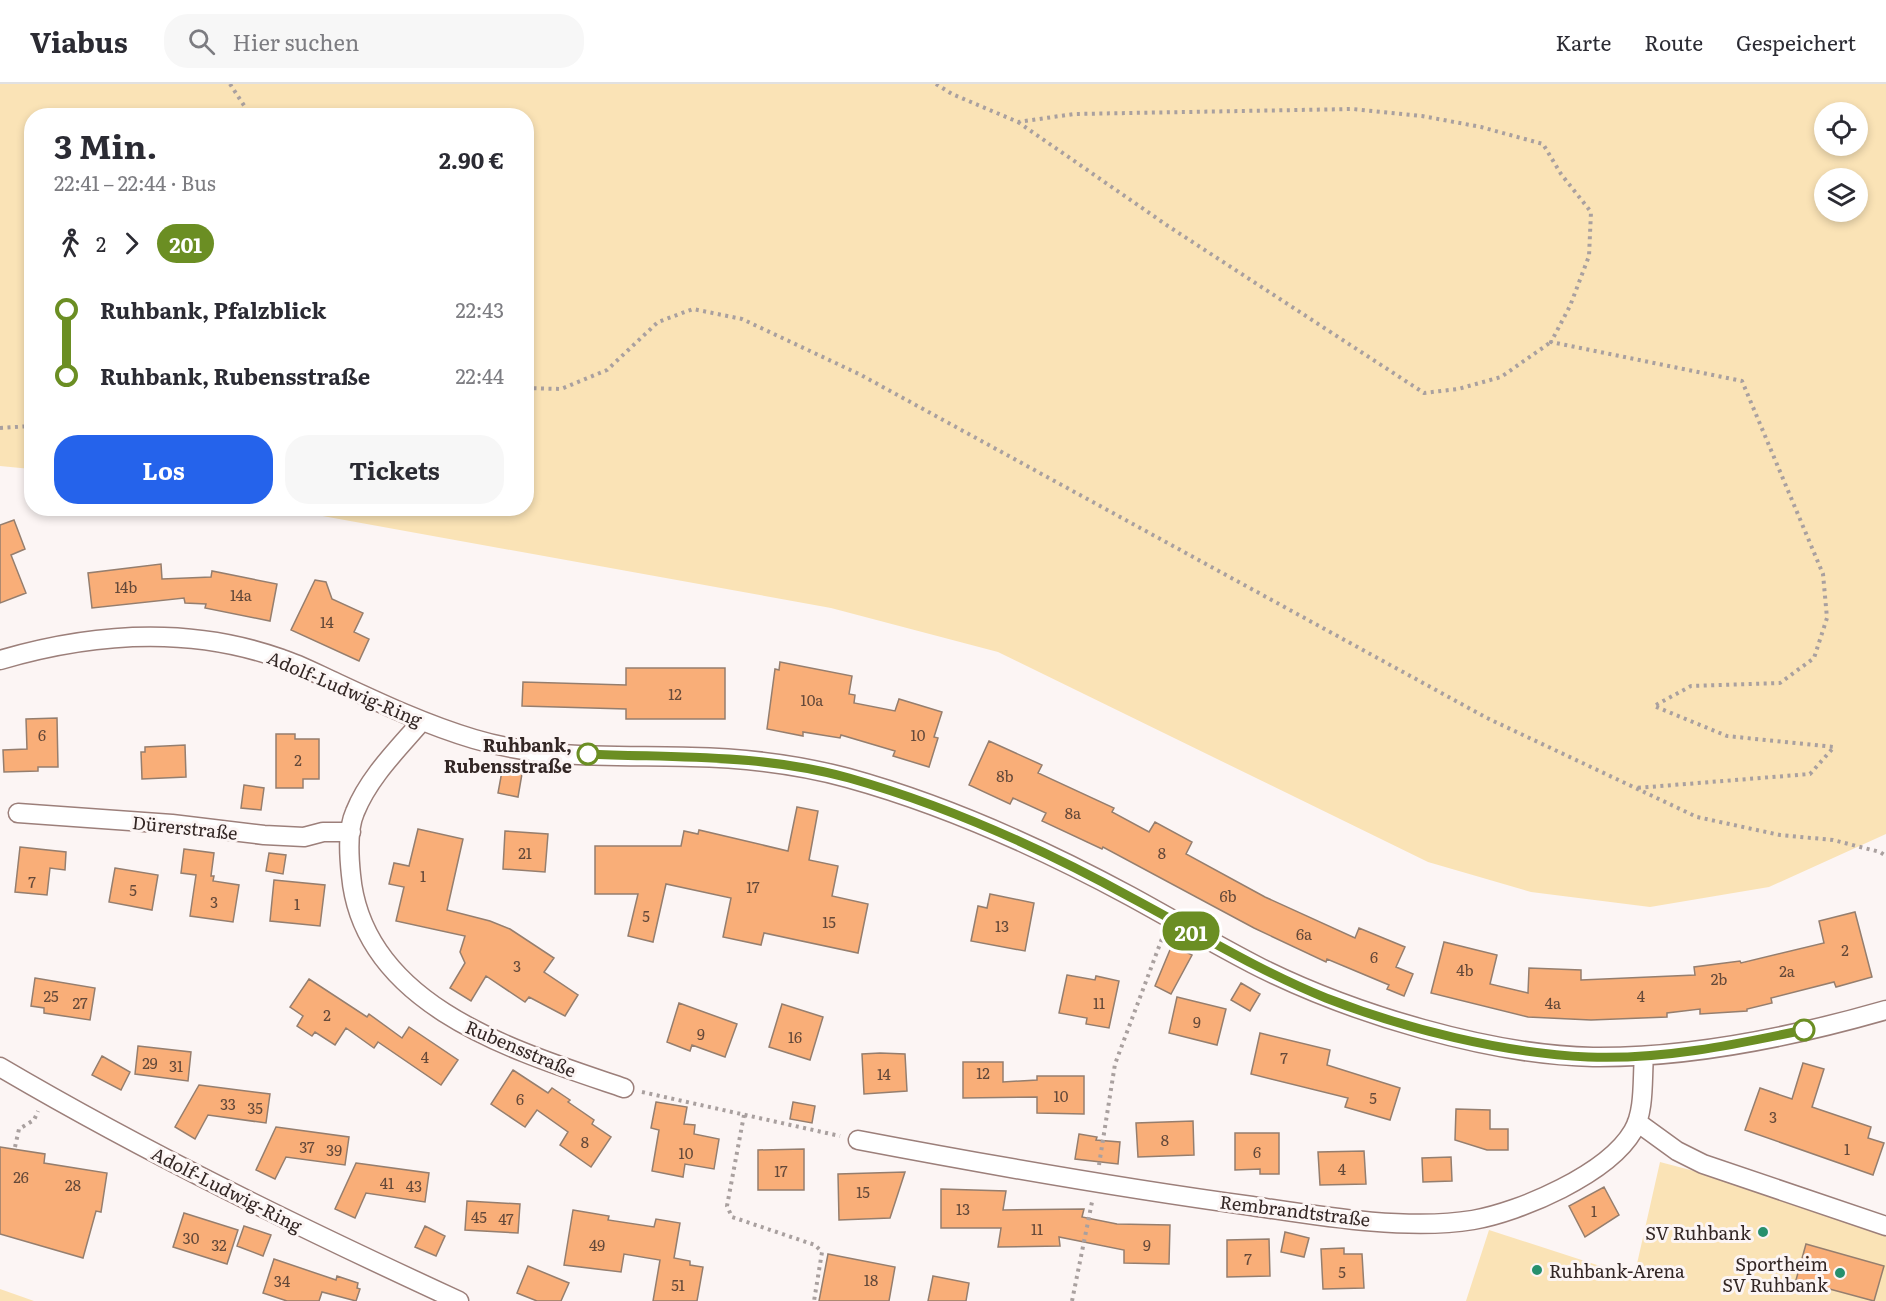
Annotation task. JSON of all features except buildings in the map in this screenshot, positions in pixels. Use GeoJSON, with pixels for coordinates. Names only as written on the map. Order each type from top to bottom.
{"type":"FeatureCollection","features":[{"type":"Feature","properties":{"kind":"street","name":"Adolf-Ludwig-Ring"},"geometry":{"type":"LineString","coordinates":[[0,660],[78,640],[157,636],[196,639],[282,659],[422,721],[477,740],[522,750],[741,759],[793,765],[849,778],[1015,838],[1262,968],[1326,998],[1390,1019],[1519,1050],[1589,1057],[1644,1056],[1742,1044],[1886,1010]]}},
{"type":"Feature","properties":{"kind":"street","name":"Rubensstraße"},"geometry":{"type":"LineString","coordinates":[[422,721],[363,795],[354,815],[351,832],[352,891],[361,918],[384,958],[423,999],[483,1035],[624,1088]]}},
{"type":"Feature","properties":{"kind":"street","name":"Dürerstraße"},"geometry":{"type":"LineString","coordinates":[[18,813],[172,824],[264,836],[304,837],[323,832],[351,832]]}},
{"type":"Feature","properties":{"kind":"street","name":"Rembrandtstraße"},"geometry":{"type":"LineString","coordinates":[[858,1140],[1096,1183],[1350,1218],[1395,1222],[1472,1220],[1542,1199],[1569,1184],[1619,1147],[1632,1133],[1637,1122],[1644,1056]]}},
{"type":"Feature","properties":{"kind":"street","name":"Adolf-Ludwig-Ring"},"geometry":{"type":"LineString","coordinates":[[0,1067],[48,1095],[328,1239],[459,1301]]}},
{"type":"Feature","properties":{"kind":"street"},"geometry":{"type":"LineString","coordinates":[[1637,1122],[1677,1151],[1703,1164],[1886,1226]]}},
{"type":"Feature","properties":{"kind":"path"},"geometry":{"type":"LineString","coordinates":[[230,84],[246,108]]}},
{"type":"Feature","properties":{"kind":"path"},"geometry":{"type":"LineString","coordinates":[[936,84],[952,94],[1018,122],[1167,226],[1424,393],[1458,389],[1501,377],[1551,342],[1570,306],[1589,256],[1591,212],[1561,174],[1543,144],[1451,122],[1353,109],[1074,114],[1018,122]]}},
{"type":"Feature","properties":{"kind":"path"},"geometry":{"type":"LineString","coordinates":[[534,388],[561,389],[607,370],[658,322],[693,309],[742,319],[861,375],[1487,718],[1636,789],[1697,817],[1780,835],[1833,840],[1880,852],[1886,856]]}},
{"type":"Feature","properties":{"kind":"path"},"geometry":{"type":"LineString","coordinates":[[1551,342],[1742,381],[1823,574],[1827,618],[1814,658],[1780,682],[1691,686],[1654,706],[1727,736],[1834,747],[1810,774],[1636,789]]}},
{"type":"Feature","properties":{"kind":"path"},"geometry":{"type":"LineString","coordinates":[[0,428],[24,426]]}},
{"type":"Feature","properties":{"kind":"path"},"geometry":{"type":"LineString","coordinates":[[1072,1301],[1096,1183],[1115,1064],[1169,919]]}},
{"type":"Feature","properties":{"kind":"path"},"geometry":{"type":"LineString","coordinates":[[624,1088],[858,1140]]}},
{"type":"Feature","properties":{"kind":"path"},"geometry":{"type":"LineString","coordinates":[[15,1147],[19,1129],[34,1120],[48,1095]]}},
{"type":"Feature","properties":{"kind":"path"},"geometry":{"type":"LineString","coordinates":[[744,1115],[727,1206],[732,1216],[815,1245],[822,1252],[814,1301]]}},
{"type":"Feature","properties":{"kind":"shaded area"},"geometry":{"type":"Polygon","coordinates":[[[0,84],[1886,84],[1886,834],[1769,887],[1650,907],[1531,892],[1428,862],[998,652],[831,608],[323,516],[534,516],[534,108],[24,108],[24,468],[0,466],[0,84]]]}},
{"type":"Feature","properties":{"kind":"shaded area","name":"SV Ruhbank"},"geometry":{"type":"Polygon","coordinates":[[[1660,1162],[1713,1176],[1886,1233],[1886,1301],[1466,1301],[1489,1230],[1634,1277],[1660,1162]]]}},
{"type":"Feature","properties":{"kind":"shaded area"},"geometry":{"type":"Polygon","coordinates":[[[0,1289],[34,1301],[0,1301],[0,1289]]]}},
{"type":"Feature","properties":{"kind":"bus line","name":"201"},"geometry":{"type":"LineString","coordinates":[[588,754],[741,759],[793,765],[849,778],[1015,838],[1071,865],[1262,968],[1326,998],[1390,1019],[1519,1050],[1589,1057],[1644,1056],[1742,1044],[1804,1030]]}},
{"type":"Feature","properties":{"kind":"place","name":"Ruhbank, Rubensstraße"},"geometry":{"type":"Point","coordinates":[588,754]}},
{"type":"Feature","properties":{"kind":"place","name":"SV Ruhbank"},"geometry":{"type":"Point","coordinates":[1763,1232]}},
{"type":"Feature","properties":{"kind":"place","name":"Ruhbank-Arena"},"geometry":{"type":"Point","coordinates":[1537,1270]}},
{"type":"Feature","properties":{"kind":"place","name":"Sportheim SV Ruhbank"},"geometry":{"type":"Point","coordinates":[1840,1273]}}]}
